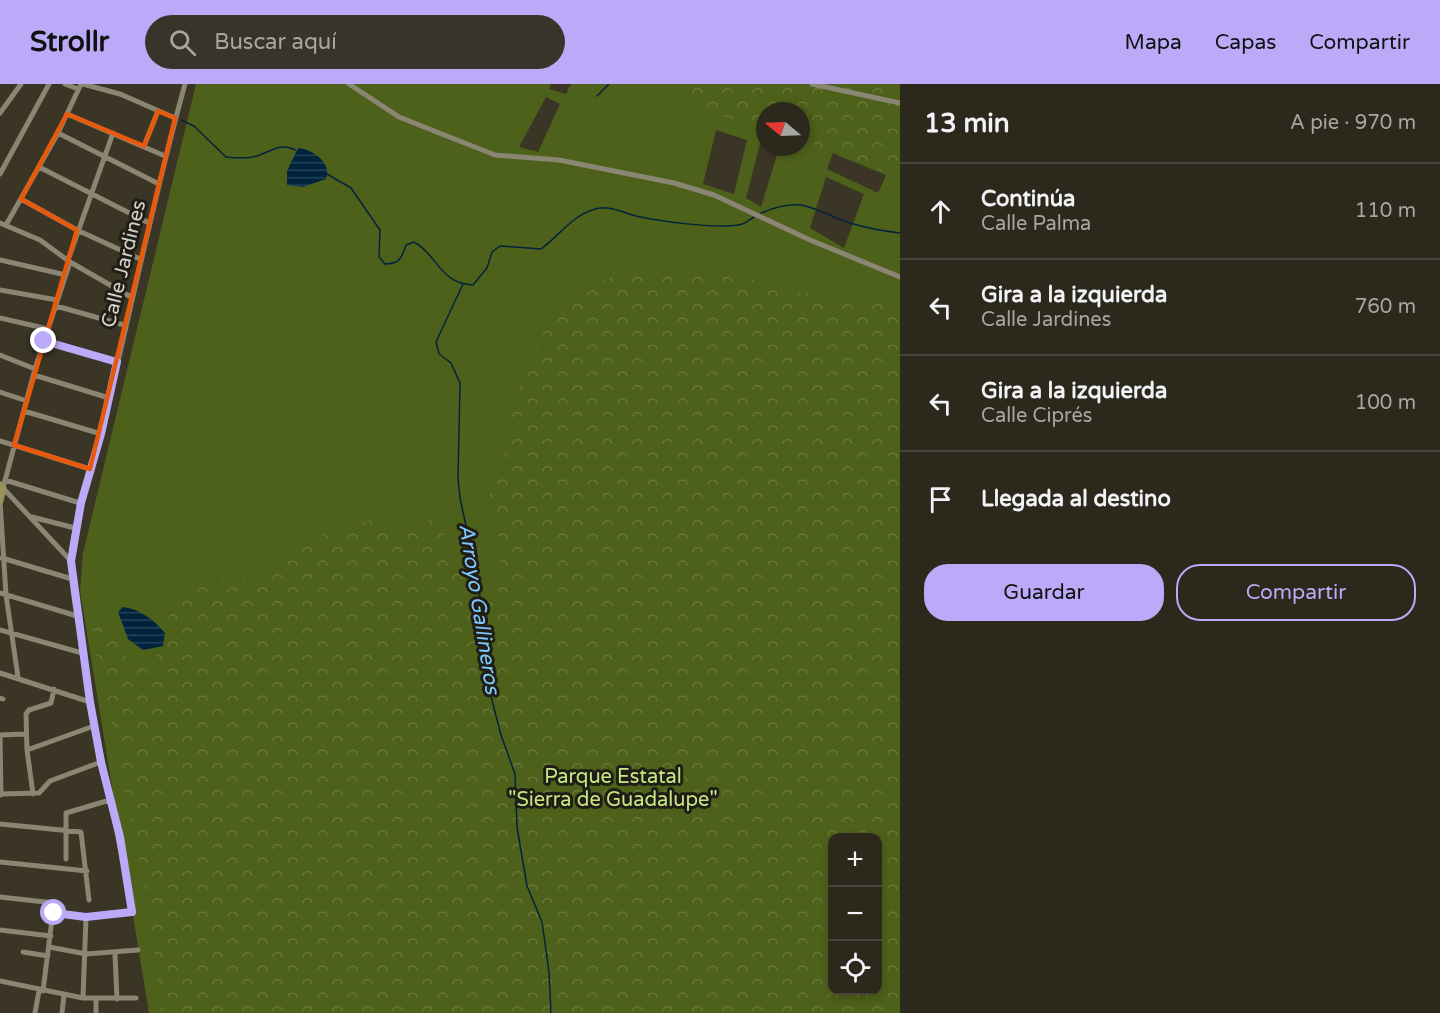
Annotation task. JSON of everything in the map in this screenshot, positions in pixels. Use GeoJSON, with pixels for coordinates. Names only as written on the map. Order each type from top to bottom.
{"type":"FeatureCollection","features":[{"type":"Feature","properties":{"kind":"main road"},"geometry":{"type":"LineString","coordinates":[[0,501],[3,484]]}},
{"type":"Feature","properties":{"kind":"street"},"geometry":{"type":"LineString","coordinates":[[0,113],[21,84]]}},
{"type":"Feature","properties":{"kind":"street"},"geometry":{"type":"LineString","coordinates":[[0,174],[49,84]]}},
{"type":"Feature","properties":{"kind":"street"},"geometry":{"type":"LineString","coordinates":[[65,84],[120,94],[175,118]]}},
{"type":"Feature","properties":{"kind":"street","name":"Calle Jardines"},"geometry":{"type":"LineString","coordinates":[[86,917],[132,912],[120,837],[94,726],[82,653],[71,561],[75,528],[101,434],[124,325],[184,84]]}},
{"type":"Feature","properties":{"kind":"street"},"geometry":{"type":"LineString","coordinates":[[349,84],[399,117],[495,155],[559,159],[675,183],[714,195],[810,240],[900,277]]}},
{"type":"Feature","properties":{"kind":"street"},"geometry":{"type":"LineString","coordinates":[[812,84],[900,103]]}},
{"type":"Feature","properties":{"kind":"street"},"geometry":{"type":"LineString","coordinates":[[81,86],[21,199],[3,224],[40,240],[69,261],[131,297]]}},
{"type":"Feature","properties":{"kind":"street"},"geometry":{"type":"LineString","coordinates":[[144,146],[159,111]]}},
{"type":"Feature","properties":{"kind":"street"},"geometry":{"type":"LineString","coordinates":[[67,114],[165,156]]}},
{"type":"Feature","properties":{"kind":"street"},"geometry":{"type":"LineString","coordinates":[[58,133],[103,158],[159,184]]}},
{"type":"Feature","properties":{"kind":"street"},"geometry":{"type":"LineString","coordinates":[[3,484],[44,341],[66,275],[77,230],[113,133]]}},
{"type":"Feature","properties":{"kind":"street"},"geometry":{"type":"LineString","coordinates":[[39,167],[149,223]]}},
{"type":"Feature","properties":{"kind":"street"},"geometry":{"type":"LineString","coordinates":[[21,199],[77,230],[140,259]]}},
{"type":"Feature","properties":{"kind":"street"},"geometry":{"type":"LineString","coordinates":[[0,260],[66,275]]}},
{"type":"Feature","properties":{"kind":"street"},"geometry":{"type":"LineString","coordinates":[[0,290],[56,303],[124,325]]}},
{"type":"Feature","properties":{"kind":"street"},"geometry":{"type":"LineString","coordinates":[[0,318],[48,329]]}},
{"type":"Feature","properties":{"kind":"street"},"geometry":{"type":"LineString","coordinates":[[44,341],[117,362]]}},
{"type":"Feature","properties":{"kind":"street"},"geometry":{"type":"LineString","coordinates":[[0,355],[35,372],[109,398]]}},
{"type":"Feature","properties":{"kind":"street"},"geometry":{"type":"LineString","coordinates":[[0,392],[27,401]]}},
{"type":"Feature","properties":{"kind":"street"},"geometry":{"type":"LineString","coordinates":[[24,411],[101,434]]}},
{"type":"Feature","properties":{"kind":"street"},"geometry":{"type":"LineString","coordinates":[[0,441],[90,469]]}},
{"type":"Feature","properties":{"kind":"street"},"geometry":{"type":"LineString","coordinates":[[3,484],[81,503]]}},
{"type":"Feature","properties":{"kind":"street"},"geometry":{"type":"LineString","coordinates":[[3,484],[71,561]]}},
{"type":"Feature","properties":{"kind":"street"},"geometry":{"type":"LineString","coordinates":[[0,501],[3,594],[18,677]]}},
{"type":"Feature","properties":{"kind":"street"},"geometry":{"type":"LineString","coordinates":[[30,517],[75,528]]}},
{"type":"Feature","properties":{"kind":"street"},"geometry":{"type":"LineString","coordinates":[[1,558],[72,579]]}},
{"type":"Feature","properties":{"kind":"street"},"geometry":{"type":"LineString","coordinates":[[3,594],[77,616]]}},
{"type":"Feature","properties":{"kind":"street"},"geometry":{"type":"LineString","coordinates":[[0,630],[82,653]]}},
{"type":"Feature","properties":{"kind":"street"},"geometry":{"type":"LineString","coordinates":[[0,673],[90,702]]}},
{"type":"Feature","properties":{"kind":"street"},"geometry":{"type":"LineString","coordinates":[[33,794],[27,750],[27,711],[51,704],[54,689]]}},
{"type":"Feature","properties":{"kind":"street"},"geometry":{"type":"LineString","coordinates":[[27,750],[94,726]]}},
{"type":"Feature","properties":{"kind":"street"},"geometry":{"type":"LineString","coordinates":[[26,734],[0,735],[0,794],[39,793],[50,781],[101,762]]}},
{"type":"Feature","properties":{"kind":"street"},"geometry":{"type":"LineString","coordinates":[[66,859],[66,813],[110,800]]}},
{"type":"Feature","properties":{"kind":"street"},"geometry":{"type":"LineString","coordinates":[[0,824],[81,832],[89,900]]}},
{"type":"Feature","properties":{"kind":"street"},"geometry":{"type":"LineString","coordinates":[[0,862],[87,871]]}},
{"type":"Feature","properties":{"kind":"street"},"geometry":{"type":"LineString","coordinates":[[0,897],[54,903],[48,956],[35,1013]]}},
{"type":"Feature","properties":{"kind":"street"},"geometry":{"type":"LineString","coordinates":[[54,913],[86,917],[83,998]]}},
{"type":"Feature","properties":{"kind":"street"},"geometry":{"type":"LineString","coordinates":[[0,930],[51,936]]}},
{"type":"Feature","properties":{"kind":"street"},"geometry":{"type":"LineString","coordinates":[[49,947],[86,954],[115,954],[138,950]]}},
{"type":"Feature","properties":{"kind":"street"},"geometry":{"type":"LineString","coordinates":[[22,952],[48,956]]}},
{"type":"Feature","properties":{"kind":"street"},"geometry":{"type":"LineString","coordinates":[[115,954],[117,999]]}},
{"type":"Feature","properties":{"kind":"street"},"geometry":{"type":"LineString","coordinates":[[0,981],[83,998],[136,998]]}},
{"type":"Feature","properties":{"kind":"street"},"geometry":{"type":"LineString","coordinates":[[62,1013],[64,995]]}},
{"type":"Feature","properties":{"kind":"street"},"geometry":{"type":"LineString","coordinates":[[96,999],[96,1013]]}},
{"type":"Feature","properties":{"kind":"highlighted area"},"geometry":{"type":"Polygon","coordinates":[[[158,111],[175,118],[90,469],[14,445],[77,230],[21,199],[67,114],[144,146],[158,111]]]}},
{"type":"Feature","properties":{"kind":"green space","name":"Parque Estatal \"Sierra de Guadalupe\""},"geometry":{"type":"Polygon","coordinates":[[[196,84],[551,84],[549,89],[566,94],[571,84],[900,84],[900,1013],[149,1013],[80,591],[83,553],[196,84]],[[546,97],[519,147],[538,152],[560,104],[546,97]],[[869,119],[823,149],[833,153],[827,169],[878,193],[886,175],[837,155],[869,119]],[[716,130],[703,184],[734,194],[747,140],[716,130]],[[826,177],[810,228],[844,248],[864,194],[826,177]]]}},
{"type":"Feature","properties":{"kind":"green space"},"geometry":{"type":"Polygon","coordinates":[[[678,84],[900,84],[900,178],[810,144],[810,102],[756,102],[756,127],[717,114],[678,84]]]}},
{"type":"Feature","properties":{"kind":"green space","name":"Parque Estatal \"Sierra de Guadalupe\""},"geometry":{"type":"Polygon","coordinates":[[[679,268],[749,277],[783,290],[900,303],[900,1013],[161,1013],[150,913],[95,645],[90,606],[112,624],[129,661],[156,660],[169,617],[184,594],[195,586],[208,580],[230,577],[268,581],[288,560],[331,528],[373,520],[413,533],[434,517],[467,578],[474,609],[498,595],[501,546],[490,506],[490,473],[507,447],[510,405],[545,331],[562,306],[599,282],[637,269],[679,268]]]}},
{"type":"Feature","properties":{"kind":"water"},"geometry":{"type":"Polygon","coordinates":[[[298,148],[310,151],[324,162],[326,179],[303,187],[287,185],[287,171],[298,148]]]}},
{"type":"Feature","properties":{"kind":"water"},"geometry":{"type":"Polygon","coordinates":[[[123,607],[141,613],[156,624],[165,633],[163,646],[143,650],[128,639],[118,612],[123,607]]]}},
{"type":"Feature","properties":{"kind":"waterway"},"geometry":{"type":"LineString","coordinates":[[597,96],[609,84]]}},
{"type":"Feature","properties":{"kind":"waterway"},"geometry":{"type":"LineString","coordinates":[[181,120],[194,126],[226,157],[253,157],[280,147],[295,150]]}},
{"type":"Feature","properties":{"kind":"waterway"},"geometry":{"type":"LineString","coordinates":[[327,174],[351,188],[380,230],[379,257],[385,264],[397,261],[406,245],[414,242],[422,247],[453,280],[473,285],[487,268],[492,252],[500,246],[541,249],[571,222],[598,208],[610,208],[659,220],[720,226],[742,224],[754,217]]}},
{"type":"Feature","properties":{"kind":"waterway"},"geometry":{"type":"LineString","coordinates":[[761,213],[788,205],[807,206],[856,225],[900,233]]}},
{"type":"Feature","properties":{"kind":"waterway","name":"Arroyo Gallineros"},"geometry":{"type":"LineString","coordinates":[[463,284],[436,342],[439,354],[451,363],[460,383],[458,478],[460,498],[479,587],[487,681],[501,735],[515,774],[517,827],[527,886],[542,922],[549,972],[551,1013]]}},
{"type":"Feature","properties":{"kind":"route"},"geometry":{"type":"LineString","coordinates":[[44,341],[117,362],[101,434],[75,528],[71,561],[90,702],[101,762],[120,837],[132,912],[86,917],[54,913]]}}]}
